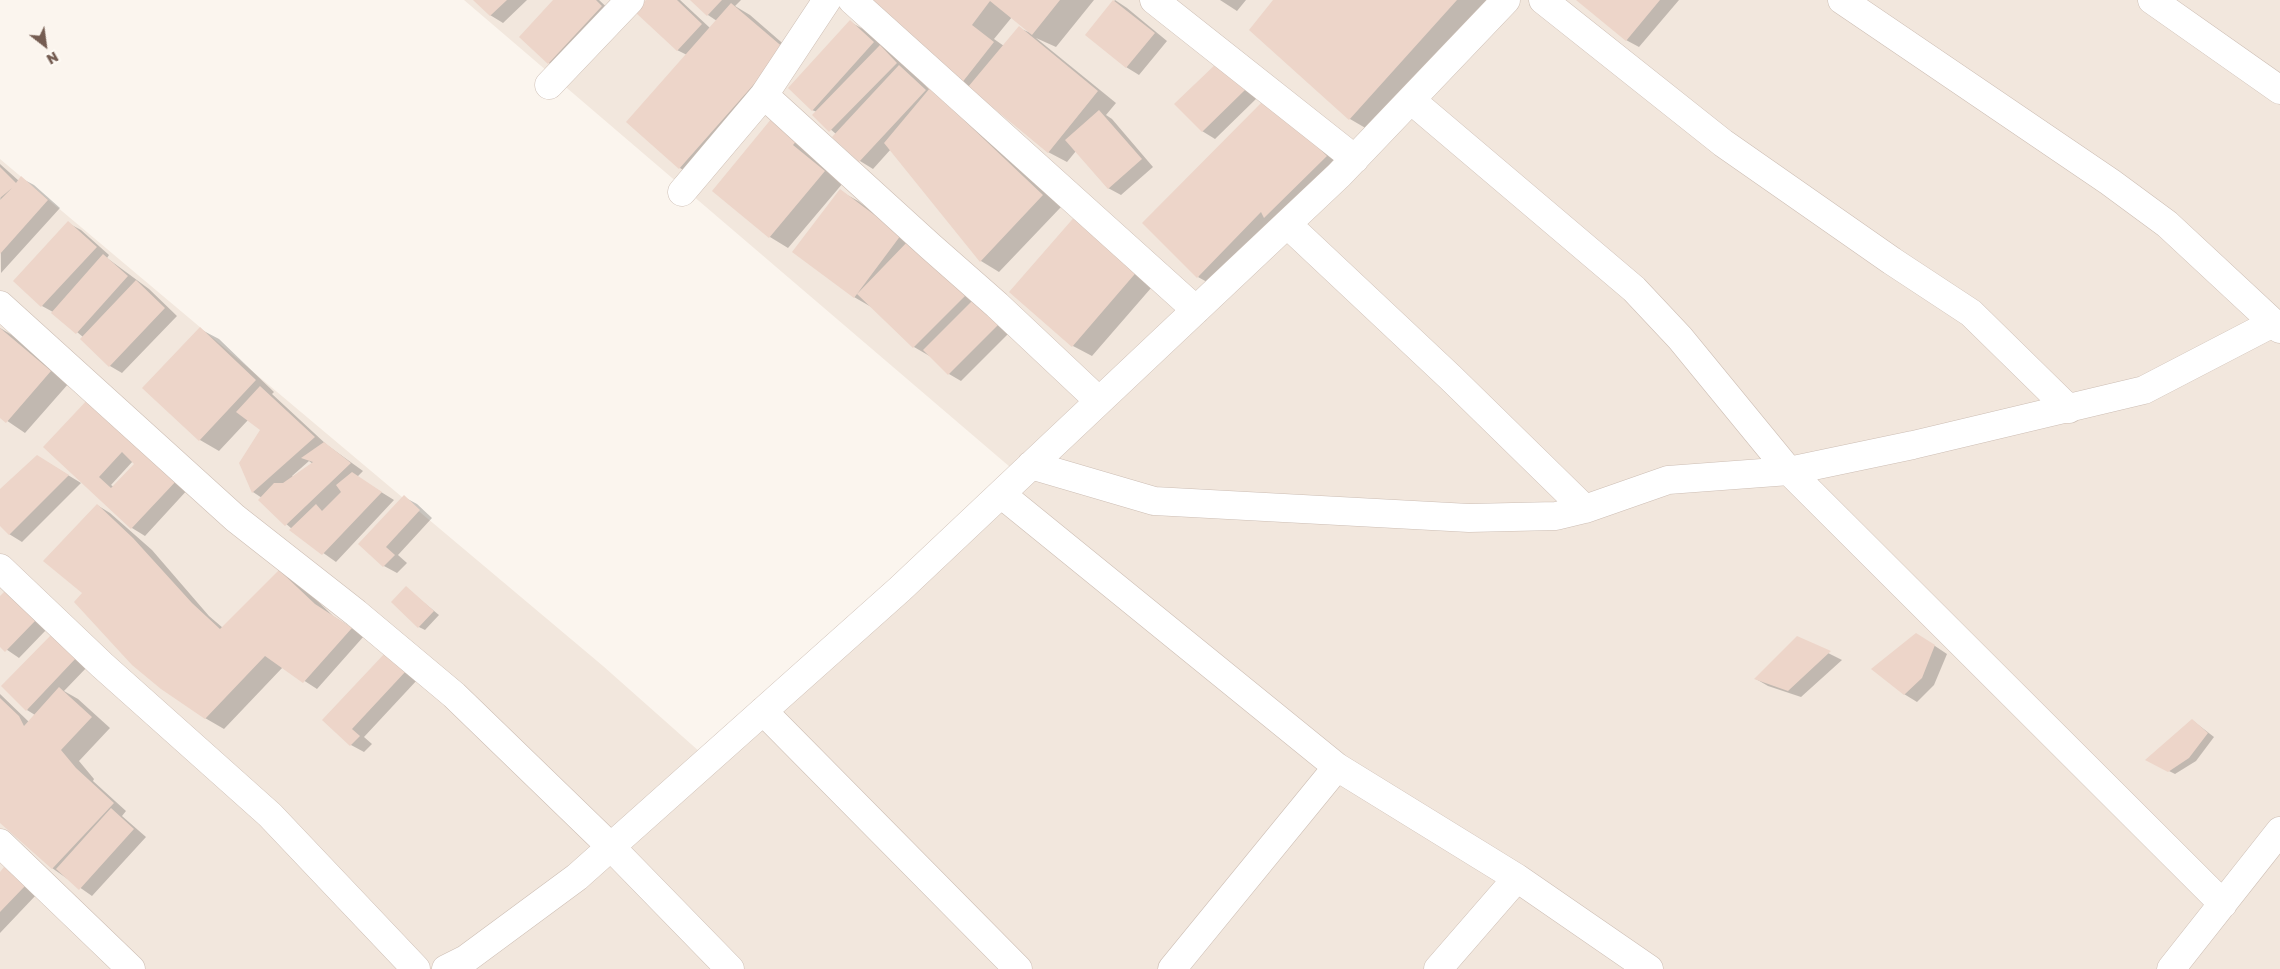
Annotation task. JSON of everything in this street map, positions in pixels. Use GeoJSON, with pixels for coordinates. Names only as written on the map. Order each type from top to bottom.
{"type":"FeatureCollection","features":[{"type":"Feature","properties":{"kind":"street"},"geometry":{"type":"LineString","coordinates":[[549,85],[630,0]]}},
{"type":"Feature","properties":{"kind":"street"},"geometry":{"type":"LineString","coordinates":[[682,192],[764,95],[827,0]]}},
{"type":"Feature","properties":{"kind":"street"},"geometry":{"type":"LineString","coordinates":[[852,0],[1196,310]]}},
{"type":"Feature","properties":{"kind":"street"},"geometry":{"type":"LineString","coordinates":[[1154,0],[1355,159]]}},
{"type":"Feature","properties":{"kind":"street"},"geometry":{"type":"LineString","coordinates":[[463,966],[577,877],[612,847],[900,590],[1355,159],[1506,0]]}},
{"type":"Feature","properties":{"kind":"street"},"geometry":{"type":"LineString","coordinates":[[1543,0],[1723,143],[1892,261],[1971,313],[2069,409]]}},
{"type":"Feature","properties":{"kind":"street"},"geometry":{"type":"LineString","coordinates":[[1031,466],[1154,501],[1469,518],[1556,516],[1585,509],[1668,480],[1789,471],[1913,446],[2144,390],[2276,326],[2153,213],[1842,0]]}},
{"type":"Feature","properties":{"kind":"street"},"geometry":{"type":"LineString","coordinates":[[2152,0],[2280,90]]}},
{"type":"Feature","properties":{"kind":"street"},"geometry":{"type":"LineString","coordinates":[[764,95],[997,305],[1099,401]]}},
{"type":"Feature","properties":{"kind":"street"},"geometry":{"type":"LineString","coordinates":[[1411,100],[1634,290],[1680,338],[1789,471],[2223,904]]}},
{"type":"Feature","properties":{"kind":"street"},"geometry":{"type":"LineString","coordinates":[[1288,224],[1451,378],[1585,509]]}},
{"type":"Feature","properties":{"kind":"street"},"geometry":{"type":"LineString","coordinates":[[0,304],[235,518],[356,613],[454,695],[612,847],[730,969]]}},
{"type":"Feature","properties":{"kind":"street"},"geometry":{"type":"LineString","coordinates":[[1001,494],[1337,767],[1517,878],[1649,969]]}},
{"type":"Feature","properties":{"kind":"street"},"geometry":{"type":"LineString","coordinates":[[0,568],[102,666],[270,815],[416,969]]}},
{"type":"Feature","properties":{"kind":"street"},"geometry":{"type":"LineString","coordinates":[[763,711],[1018,969]]}},
{"type":"Feature","properties":{"kind":"street"},"geometry":{"type":"LineString","coordinates":[[1172,969],[1337,767]]}},
{"type":"Feature","properties":{"kind":"street"},"geometry":{"type":"LineString","coordinates":[[2171,969],[2280,831]]}},
{"type":"Feature","properties":{"kind":"street"},"geometry":{"type":"LineString","coordinates":[[0,843],[131,969]]}},
{"type":"Feature","properties":{"kind":"street"},"geometry":{"type":"LineString","coordinates":[[1438,969],[1517,878]]}},
{"type":"Feature","properties":{"kind":"shaded area"},"geometry":{"type":"Polygon","coordinates":[[[464,0],[2280,0],[2280,969],[0,969],[0,159],[603,666],[709,760],[1024,479],[464,0]]]}},
{"type":"Feature","properties":{"kind":"building"},"geometry":{"type":"Polygon","coordinates":[[[473,0],[507,0],[490,16],[473,0]]]}},
{"type":"Feature","properties":{"kind":"building"},"geometry":{"type":"Polygon","coordinates":[[[553,0],[596,0],[602,6],[548,64],[519,37],[553,0]]]}},
{"type":"Feature","properties":{"kind":"building"},"geometry":{"type":"Polygon","coordinates":[[[646,0],[677,0],[702,24],[677,51],[635,12],[646,0]]]}},
{"type":"Feature","properties":{"kind":"building"},"geometry":{"type":"Polygon","coordinates":[[[690,0],[722,0],[707,16],[690,0]]]}},
{"type":"Feature","properties":{"kind":"building"},"geometry":{"type":"Polygon","coordinates":[[[855,0],[1060,0],[1032,35],[990,1],[972,25],[994,42],[961,84],[855,0]]]}},
{"type":"Feature","properties":{"kind":"building"},"geometry":{"type":"Polygon","coordinates":[[[1113,0],[1155,33],[1126,68],[1085,35],[1113,0]]]}},
{"type":"Feature","properties":{"kind":"building"},"geometry":{"type":"Polygon","coordinates":[[[1273,0],[1457,0],[1349,120],[1249,30],[1273,0]]]}},
{"type":"Feature","properties":{"kind":"building"},"geometry":{"type":"Polygon","coordinates":[[[1576,0],[1660,0],[1626,41],[1576,0]]]}},
{"type":"Feature","properties":{"kind":"building"},"geometry":{"type":"Polygon","coordinates":[[[731,3],[785,49],[679,169],[626,122],[731,3]]]}},
{"type":"Feature","properties":{"kind":"building"},"geometry":{"type":"Polygon","coordinates":[[[850,20],[874,42],[812,111],[788,88],[850,20]]]}},
{"type":"Feature","properties":{"kind":"building"},"geometry":{"type":"Polygon","coordinates":[[[1019,26],[1098,91],[1048,153],[968,87],[1019,26]]]}},
{"type":"Feature","properties":{"kind":"building"},"geometry":{"type":"Polygon","coordinates":[[[880,45],[897,63],[829,132],[812,115],[880,45]]]}},
{"type":"Feature","properties":{"kind":"building"},"geometry":{"type":"Polygon","coordinates":[[[1218,62],[1245,90],[1202,132],[1174,104],[1218,62]]]}},
{"type":"Feature","properties":{"kind":"building"},"geometry":{"type":"Polygon","coordinates":[[[899,65],[926,90],[859,162],[832,137],[899,65]]]}},
{"type":"Feature","properties":{"kind":"building"},"geometry":{"type":"Polygon","coordinates":[[[930,88],[1043,195],[980,262],[884,143],[930,88]]]}},
{"type":"Feature","properties":{"kind":"building"},"geometry":{"type":"Polygon","coordinates":[[[1267,97],[1327,156],[1264,218],[1261,212],[1197,278],[1142,223],[1267,97]]]}},
{"type":"Feature","properties":{"kind":"building"},"geometry":{"type":"Polygon","coordinates":[[[1099,110],[1142,159],[1108,189],[1065,140],[1099,110]]]}},
{"type":"Feature","properties":{"kind":"building"},"geometry":{"type":"Polygon","coordinates":[[[772,118],[798,139],[793,145],[825,171],[769,238],[712,191],[772,118]]]}},
{"type":"Feature","properties":{"kind":"building"},"geometry":{"type":"Polygon","coordinates":[[[0,167],[16,183],[21,176],[48,200],[0,254],[0,200],[12,188],[0,198],[0,167]]]}},
{"type":"Feature","properties":{"kind":"building"},"geometry":{"type":"Polygon","coordinates":[[[840,189],[901,235],[854,298],[792,252],[840,189]]]}},
{"type":"Feature","properties":{"kind":"building"},"geometry":{"type":"Polygon","coordinates":[[[1077,214],[1140,268],[1072,347],[1009,292],[1077,214]]]}},
{"type":"Feature","properties":{"kind":"building"},"geometry":{"type":"Polygon","coordinates":[[[68,221],[97,247],[41,307],[13,281],[68,221]]]}},
{"type":"Feature","properties":{"kind":"building"},"geometry":{"type":"Polygon","coordinates":[[[910,239],[967,294],[913,348],[857,294],[910,239]]]}},
{"type":"Feature","properties":{"kind":"building"},"geometry":{"type":"Polygon","coordinates":[[[103,254],[128,276],[76,334],[51,313],[103,254]]]}},
{"type":"Feature","properties":{"kind":"building"},"geometry":{"type":"Polygon","coordinates":[[[136,280],[165,308],[109,367],[80,339],[136,280]]]}},
{"type":"Feature","properties":{"kind":"building"},"geometry":{"type":"Polygon","coordinates":[[[978,295],[1003,320],[948,375],[923,350],[978,295]]]}},
{"type":"Feature","properties":{"kind":"building"},"geometry":{"type":"Polygon","coordinates":[[[200,327],[256,380],[199,441],[142,388],[200,327]]]}},
{"type":"Feature","properties":{"kind":"building"},"geometry":{"type":"Polygon","coordinates":[[[0,328],[51,371],[6,423],[0,418],[0,328]]]}},
{"type":"Feature","properties":{"kind":"building"},"geometry":{"type":"Polygon","coordinates":[[[260,386],[315,437],[252,493],[239,463],[260,430],[236,412],[260,386]]]}},
{"type":"Feature","properties":{"kind":"building"},"geometry":{"type":"Polygon","coordinates":[[[90,397],[178,479],[131,529],[43,447],[90,397]],[[122,452],[99,477],[111,488],[134,464],[122,452]]]}},
{"type":"Feature","properties":{"kind":"building"},"geometry":{"type":"Polygon","coordinates":[[[324,442],[351,463],[285,526],[258,500],[274,483],[283,483],[313,462],[301,458],[324,442]]]}},
{"type":"Feature","properties":{"kind":"building"},"geometry":{"type":"Polygon","coordinates":[[[37,455],[69,475],[9,535],[0,526],[0,489],[37,455]]]}},
{"type":"Feature","properties":{"kind":"building"},"geometry":{"type":"Polygon","coordinates":[[[352,472],[382,492],[322,555],[289,530],[316,504],[322,511],[341,492],[336,485],[352,472]]]}},
{"type":"Feature","properties":{"kind":"building"},"geometry":{"type":"Polygon","coordinates":[[[404,495],[420,510],[386,547],[395,555],[383,567],[358,544],[404,495]]]}},
{"type":"Feature","properties":{"kind":"building"},"geometry":{"type":"Polygon","coordinates":[[[97,504],[133,538],[192,603],[220,629],[279,570],[315,604],[352,628],[303,683],[265,656],[205,719],[161,689],[132,665],[74,602],[82,593],[43,561],[97,504]]]}},
{"type":"Feature","properties":{"kind":"building"},"geometry":{"type":"Polygon","coordinates":[[[406,586],[434,611],[418,628],[391,602],[406,586]]]}},
{"type":"Feature","properties":{"kind":"building"},"geometry":{"type":"Polygon","coordinates":[[[5,591],[35,621],[5,652],[0,647],[0,596],[5,591]]]}},
{"type":"Feature","properties":{"kind":"building"},"geometry":{"type":"Polygon","coordinates":[[[53,633],[77,657],[26,711],[1,686],[53,633]]]}},
{"type":"Feature","properties":{"kind":"building"},"geometry":{"type":"Polygon","coordinates":[[[1916,633],[1935,645],[1922,678],[1904,695],[1871,669],[1916,633]]]}},
{"type":"Feature","properties":{"kind":"building"},"geometry":{"type":"Polygon","coordinates":[[[1797,636],[1831,651],[1788,691],[1754,679],[1797,636]]]}},
{"type":"Feature","properties":{"kind":"building"},"geometry":{"type":"Polygon","coordinates":[[[386,652],[406,671],[352,729],[360,736],[350,746],[322,720],[386,652]]]}},
{"type":"Feature","properties":{"kind":"building"},"geometry":{"type":"Polygon","coordinates":[[[59,687],[92,717],[61,750],[76,768],[114,803],[52,869],[0,823],[0,698],[19,716],[24,726],[59,687]]]}},
{"type":"Feature","properties":{"kind":"building"},"geometry":{"type":"Polygon","coordinates":[[[2192,719],[2208,733],[2189,758],[2168,772],[2145,760],[2192,719]]]}},
{"type":"Feature","properties":{"kind":"building"},"geometry":{"type":"Polygon","coordinates":[[[111,808],[134,829],[79,890],[56,869],[111,808]]]}},
{"type":"Feature","properties":{"kind":"building"},"geometry":{"type":"Polygon","coordinates":[[[4,867],[25,886],[0,912],[0,872],[4,867]]]}}]}
